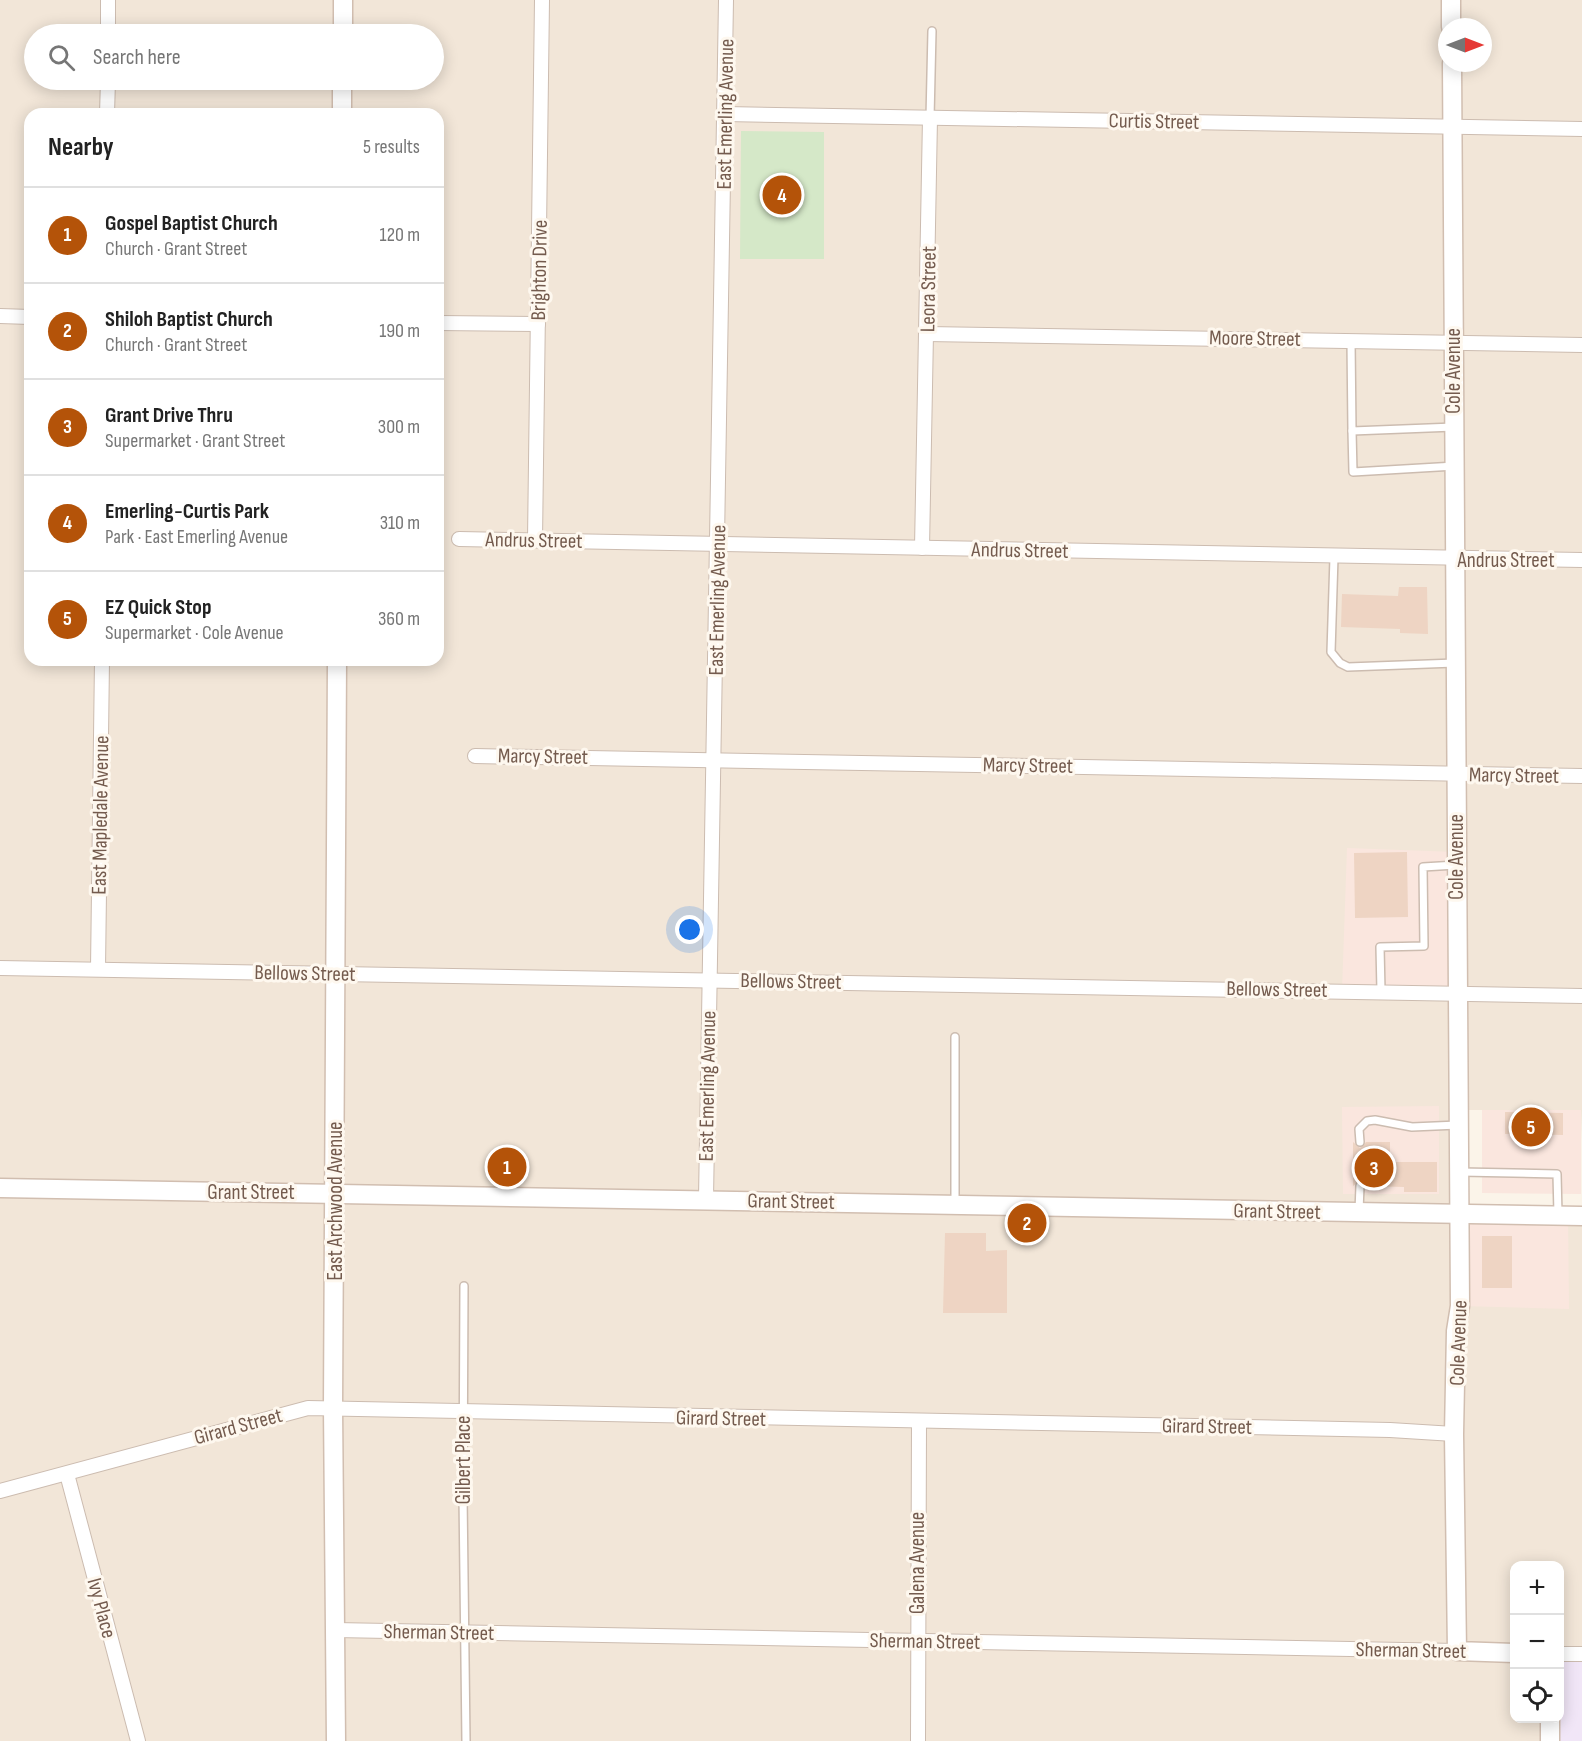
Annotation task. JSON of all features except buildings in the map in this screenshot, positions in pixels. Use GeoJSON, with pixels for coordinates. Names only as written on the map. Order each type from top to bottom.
{"type":"FeatureCollection","features":[{"type":"Feature","properties":{"kind":"street"},"geometry":{"type":"LineString","coordinates":[[108,0],[108,24]]}},
{"type":"Feature","properties":{"kind":"street"},"geometry":{"type":"LineString","coordinates":[[343,0],[343,24]]}},
{"type":"Feature","properties":{"kind":"street","name":"Brighton Drive"},"geometry":{"type":"LineString","coordinates":[[535,540],[543,0]]}},
{"type":"Feature","properties":{"kind":"street","name":"East Emerling Avenue"},"geometry":{"type":"LineString","coordinates":[[706,1199],[726,0]]}},
{"type":"Feature","properties":{"kind":"street"},"geometry":{"type":"LineString","coordinates":[[1451,0],[1451,18]]}},
{"type":"Feature","properties":{"kind":"street","name":"Cole Avenue"},"geometry":{"type":"LineString","coordinates":[[1452,72],[1460,1306],[1456,1331],[1454,1434],[1457,1651]]}},
{"type":"Feature","properties":{"kind":"street"},"geometry":{"type":"LineString","coordinates":[[107,108],[108,90]]}},
{"type":"Feature","properties":{"kind":"street"},"geometry":{"type":"LineString","coordinates":[[342,90],[342,108]]}},
{"type":"Feature","properties":{"kind":"street","name":"Curtis Street"},"geometry":{"type":"LineString","coordinates":[[725,114],[1582,129]]}},
{"type":"Feature","properties":{"kind":"street","name":"Leora Street"},"geometry":{"type":"LineString","coordinates":[[922,548],[930,118]]}},
{"type":"Feature","properties":{"kind":"street"},"geometry":{"type":"LineString","coordinates":[[0,316],[24,317]]}},
{"type":"Feature","properties":{"kind":"street"},"geometry":{"type":"LineString","coordinates":[[444,323],[538,324]]}},
{"type":"Feature","properties":{"kind":"street","name":"Moore Street"},"geometry":{"type":"LineString","coordinates":[[927,334],[1582,345]]}},
{"type":"Feature","properties":{"kind":"street","name":"Andrus Street"},"geometry":{"type":"LineString","coordinates":[[459,539],[1455,560],[1582,560]]}},
{"type":"Feature","properties":{"kind":"street","name":"East Mapledale Avenue"},"geometry":{"type":"LineString","coordinates":[[98,969],[102,666]]}},
{"type":"Feature","properties":{"kind":"street","name":"East Archwood Avenue"},"geometry":{"type":"LineString","coordinates":[[335,1741],[333,1407],[337,666]]}},
{"type":"Feature","properties":{"kind":"street","name":"Marcy Street"},"geometry":{"type":"LineString","coordinates":[[475,756],[1582,776]]}},
{"type":"Feature","properties":{"kind":"street","name":"Bellows Street"},"geometry":{"type":"LineString","coordinates":[[0,968],[1582,996]]}},
{"type":"Feature","properties":{"kind":"street","name":"Grant Street"},"geometry":{"type":"LineString","coordinates":[[0,1188],[1582,1216]]}},
{"type":"Feature","properties":{"kind":"street","name":"Girard Street"},"geometry":{"type":"LineString","coordinates":[[0,1491],[308,1408],[333,1407],[463,1413],[1366,1429],[1454,1434]]}},
{"type":"Feature","properties":{"kind":"street","name":"Galena Avenue"},"geometry":{"type":"LineString","coordinates":[[918,1422],[918,1741]]}},
{"type":"Feature","properties":{"kind":"street","name":"Ivy Place"},"geometry":{"type":"LineString","coordinates":[[67,1474],[138,1741]]}},
{"type":"Feature","properties":{"kind":"street","name":"Sherman Street"},"geometry":{"type":"LineString","coordinates":[[335,1630],[1510,1653]]}},
{"type":"Feature","properties":{"kind":"street"},"geometry":{"type":"LineString","coordinates":[[1564,1654],[1582,1654]]}},
{"type":"Feature","properties":{"kind":"street"},"geometry":{"type":"LineString","coordinates":[[1550,1723],[1550,1741]]}},
{"type":"Feature","properties":{"kind":"lane","name":"Leora Street"},"geometry":{"type":"LineString","coordinates":[[930,118],[932,31]]}},
{"type":"Feature","properties":{"kind":"lane"},"geometry":{"type":"LineString","coordinates":[[1351,340],[1353,472],[1455,466]]}},
{"type":"Feature","properties":{"kind":"lane"},"geometry":{"type":"LineString","coordinates":[[1352,431],[1454,427]]}},
{"type":"Feature","properties":{"kind":"lane"},"geometry":{"type":"LineString","coordinates":[[1334,557],[1331,652],[1340,663],[1348,667],[1455,663]]}},
{"type":"Feature","properties":{"kind":"lane"},"geometry":{"type":"LineString","coordinates":[[1381,992],[1380,947],[1424,946],[1423,867],[1456,866]]}},
{"type":"Feature","properties":{"kind":"lane"},"geometry":{"type":"LineString","coordinates":[[955,1037],[955,1204]]}},
{"type":"Feature","properties":{"kind":"lane"},"geometry":{"type":"LineString","coordinates":[[1360,1142],[1359,1129],[1367,1121],[1375,1120],[1412,1127],[1458,1125]]}},
{"type":"Feature","properties":{"kind":"lane"},"geometry":{"type":"LineString","coordinates":[[1459,1172],[1557,1174],[1558,1216]]}},
{"type":"Feature","properties":{"kind":"lane"},"geometry":{"type":"LineString","coordinates":[[1359,1212],[1360,1186]]}},
{"type":"Feature","properties":{"kind":"lane","name":"Gilbert Place"},"geometry":{"type":"LineString","coordinates":[[464,1286],[466,1741]]}},
{"type":"Feature","properties":{"kind":"shaded area"},"geometry":{"type":"Polygon","coordinates":[[[0,0],[1582,0],[1582,1140],[1581,1110],[1458,1110],[1460,1306],[1568,1216],[1582,1216],[1582,1654],[1564,1654],[1564,1561],[1510,1561],[1510,1723],[1550,1723],[1550,1741],[0,1741],[0,0]]]}},
{"type":"Feature","properties":{"kind":"shaded area"},"geometry":{"type":"Polygon","coordinates":[[[1347,848],[1456,852],[1459,994],[1342,991],[1347,848]]]}},
{"type":"Feature","properties":{"kind":"shaded area"},"geometry":{"type":"Polygon","coordinates":[[[1439,1106],[1439,1194],[1343,1194],[1342,1107],[1439,1106]]]}},
{"type":"Feature","properties":{"kind":"shaded area"},"geometry":{"type":"Polygon","coordinates":[[[1482,1110],[1581,1110],[1581,1194],[1482,1193],[1482,1110]]]}},
{"type":"Feature","properties":{"kind":"shaded area"},"geometry":{"type":"Polygon","coordinates":[[[1459,1215],[1568,1216],[1569,1309],[1460,1306],[1459,1215]]]}},
{"type":"Feature","properties":{"kind":"shaded area"},"geometry":{"type":"Polygon","coordinates":[[[1564,1654],[1582,1654],[1582,1741],[1550,1741],[1550,1723],[1564,1723],[1564,1654]]]}},
{"type":"Feature","properties":{"kind":"green space"},"geometry":{"type":"Polygon","coordinates":[[[741,131],[824,132],[824,259],[740,259],[741,131]]]}},
{"type":"Feature","properties":{"kind":"place","name":"Emerling-Curtis Park"},"geometry":{"type":"Point","coordinates":[782,195]}},
{"type":"Feature","properties":{"kind":"place","name":"EZ Quick Stop"},"geometry":{"type":"Point","coordinates":[1531,1127]}},
{"type":"Feature","properties":{"kind":"place","name":"Gospel Baptist Church"},"geometry":{"type":"Point","coordinates":[507,1167]}},
{"type":"Feature","properties":{"kind":"place","name":"Grant Drive Thru"},"geometry":{"type":"Point","coordinates":[1374,1168]}},
{"type":"Feature","properties":{"kind":"place","name":"Shiloh Baptist Church"},"geometry":{"type":"Point","coordinates":[1027,1223]}}]}
